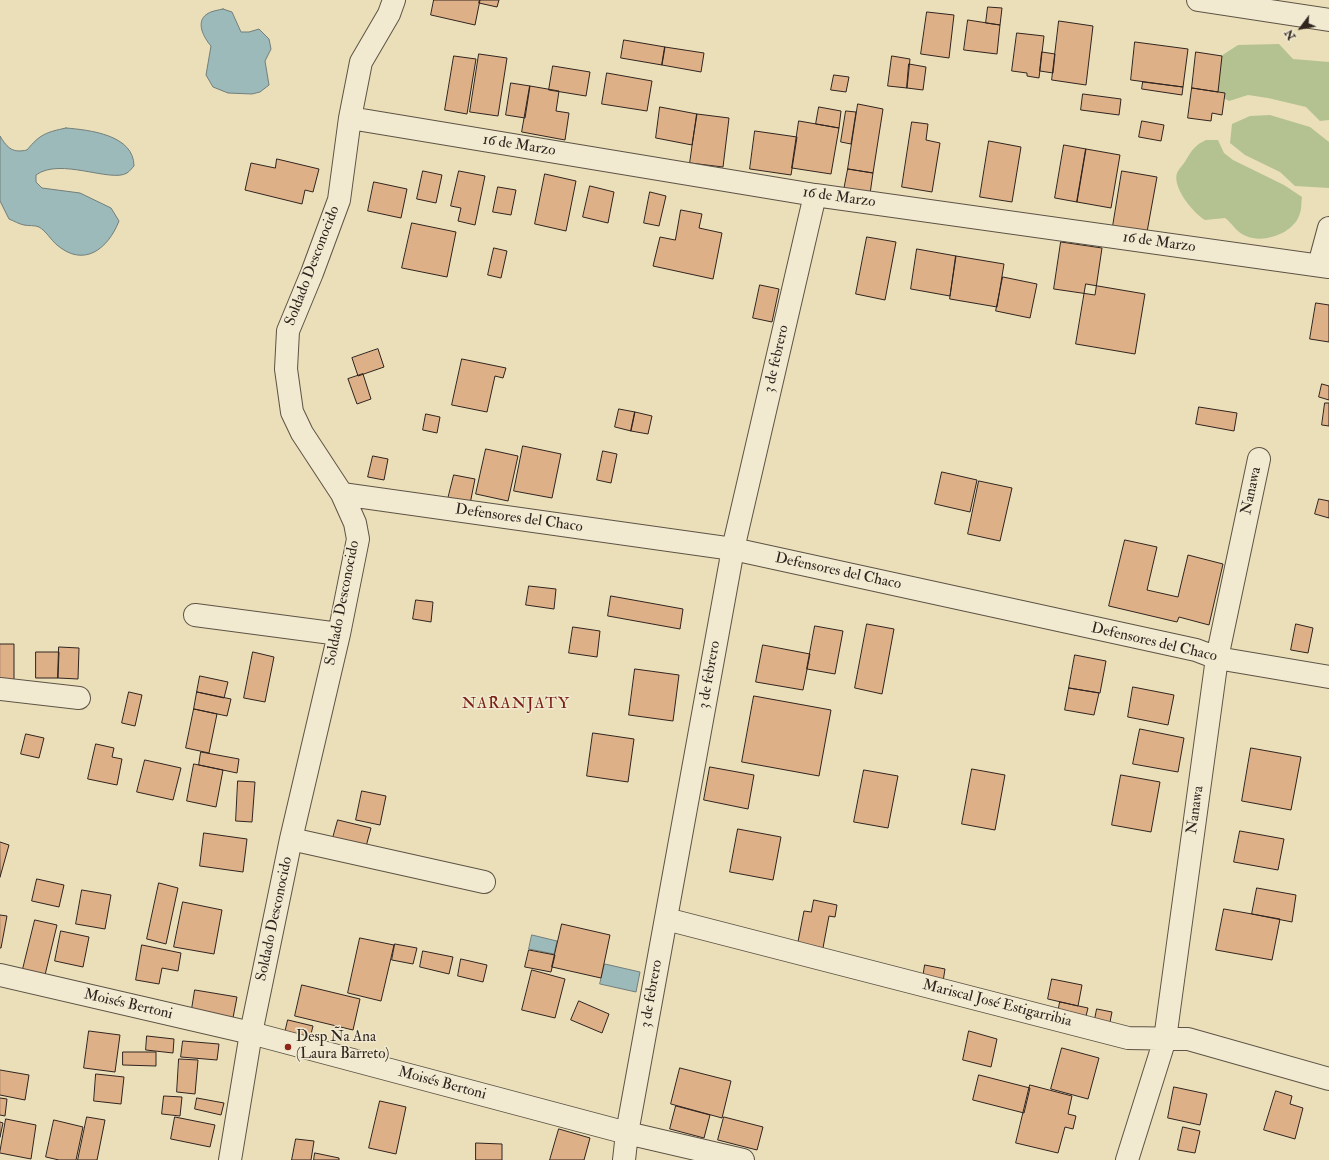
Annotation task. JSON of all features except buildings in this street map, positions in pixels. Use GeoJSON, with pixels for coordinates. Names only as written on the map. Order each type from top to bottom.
{"type":"FeatureCollection","features":[{"type":"Feature","properties":{"kind":"street","name":"Soldado Desconocido"},"geometry":{"type":"LineString","coordinates":[[230,1160],[251,1033],[291,839],[339,634],[358,539],[355,523],[342,494],[302,434],[292,412],[286,369],[288,331],[312,273],[339,200],[350,118],[360,62],[389,14],[394,0]]}},
{"type":"Feature","properties":{"kind":"street"},"geometry":{"type":"LineString","coordinates":[[1198,0],[1329,20]]}},
{"type":"Feature","properties":{"kind":"street","name":"16 de Marzo"},"geometry":{"type":"LineString","coordinates":[[350,118],[815,195],[1324,266]]}},
{"type":"Feature","properties":{"kind":"street","name":"3 de febrero"},"geometry":{"type":"LineString","coordinates":[[624,1160],[627,1133],[733,549],[815,195]]}},
{"type":"Feature","properties":{"kind":"street"},"geometry":{"type":"LineString","coordinates":[[1324,266],[1329,228]]}},
{"type":"Feature","properties":{"kind":"street","name":"Nanawa"},"geometry":{"type":"LineString","coordinates":[[1128,1160],[1165,1039],[1217,658],[1259,459]]}},
{"type":"Feature","properties":{"kind":"street","name":"Defensores del Chaco"},"geometry":{"type":"LineString","coordinates":[[342,494],[733,549],[1196,650],[1217,658],[1329,678]]}},
{"type":"Feature","properties":{"kind":"street"},"geometry":{"type":"LineString","coordinates":[[195,615],[339,634]]}},
{"type":"Feature","properties":{"kind":"street"},"geometry":{"type":"LineString","coordinates":[[0,689],[79,698]]}},
{"type":"Feature","properties":{"kind":"street"},"geometry":{"type":"LineString","coordinates":[[291,839],[484,882]]}},
{"type":"Feature","properties":{"kind":"street","name":"Mariscal José Estigarribia"},"geometry":{"type":"LineString","coordinates":[[666,919],[1128,1038],[1188,1039],[1329,1079]]}},
{"type":"Feature","properties":{"kind":"street","name":"Moisés Bertoni"},"geometry":{"type":"LineString","coordinates":[[0,975],[251,1033],[627,1133],[744,1160]]}},
{"type":"Feature","properties":{"kind":"green space"},"geometry":{"type":"Polygon","coordinates":[[[1279,44],[1293,59],[1329,62],[1329,120],[1320,121],[1306,107],[1248,95],[1229,101],[1212,92],[1221,56],[1238,45],[1279,44]]]}},
{"type":"Feature","properties":{"kind":"green space"},"geometry":{"type":"Polygon","coordinates":[[[1270,115],[1310,127],[1329,142],[1329,188],[1295,186],[1280,172],[1245,155],[1230,143],[1232,124],[1250,116],[1270,115]]]}},
{"type":"Feature","properties":{"kind":"green space"},"geometry":{"type":"Polygon","coordinates":[[[1206,140],[1218,140],[1224,153],[1233,160],[1284,185],[1302,197],[1300,213],[1292,226],[1270,238],[1253,238],[1240,233],[1225,218],[1205,220],[1195,212],[1180,192],[1176,179],[1179,169],[1190,153],[1194,148],[1206,140]]]}},
{"type":"Feature","properties":{"kind":"water"},"geometry":{"type":"Polygon","coordinates":[[[223,9],[232,12],[241,32],[249,32],[259,29],[269,39],[271,49],[265,61],[269,85],[260,92],[252,94],[228,93],[213,87],[206,75],[211,46],[203,34],[201,26],[203,17],[213,11],[223,9]]]}},
{"type":"Feature","properties":{"kind":"water"},"geometry":{"type":"Polygon","coordinates":[[[66,128],[87,130],[109,136],[119,141],[127,147],[132,156],[134,166],[127,173],[119,175],[58,168],[46,170],[36,175],[36,182],[42,188],[80,193],[111,208],[119,221],[114,231],[102,247],[86,255],[77,255],[67,252],[57,245],[39,227],[22,225],[9,219],[0,201],[0,136],[8,147],[14,150],[22,151],[27,150],[44,134],[66,128]]]}},
{"type":"Feature","properties":{"kind":"water"},"geometry":{"type":"Polygon","coordinates":[[[532,935],[557,941],[554,954],[529,949],[532,935]]]}},
{"type":"Feature","properties":{"kind":"water"},"geometry":{"type":"Polygon","coordinates":[[[605,964],[640,972],[636,992],[600,984],[605,964]]]}},
{"type":"Feature","properties":{"kind":"place","name":"Desp Ña Ana (Laura Barreto)"},"geometry":{"type":"Point","coordinates":[288,1047]}},
{"type":"Feature","properties":{"kind":"district","name":"NARANJATY"},"geometry":{"type":"Point","coordinates":[516,705]}}]}
